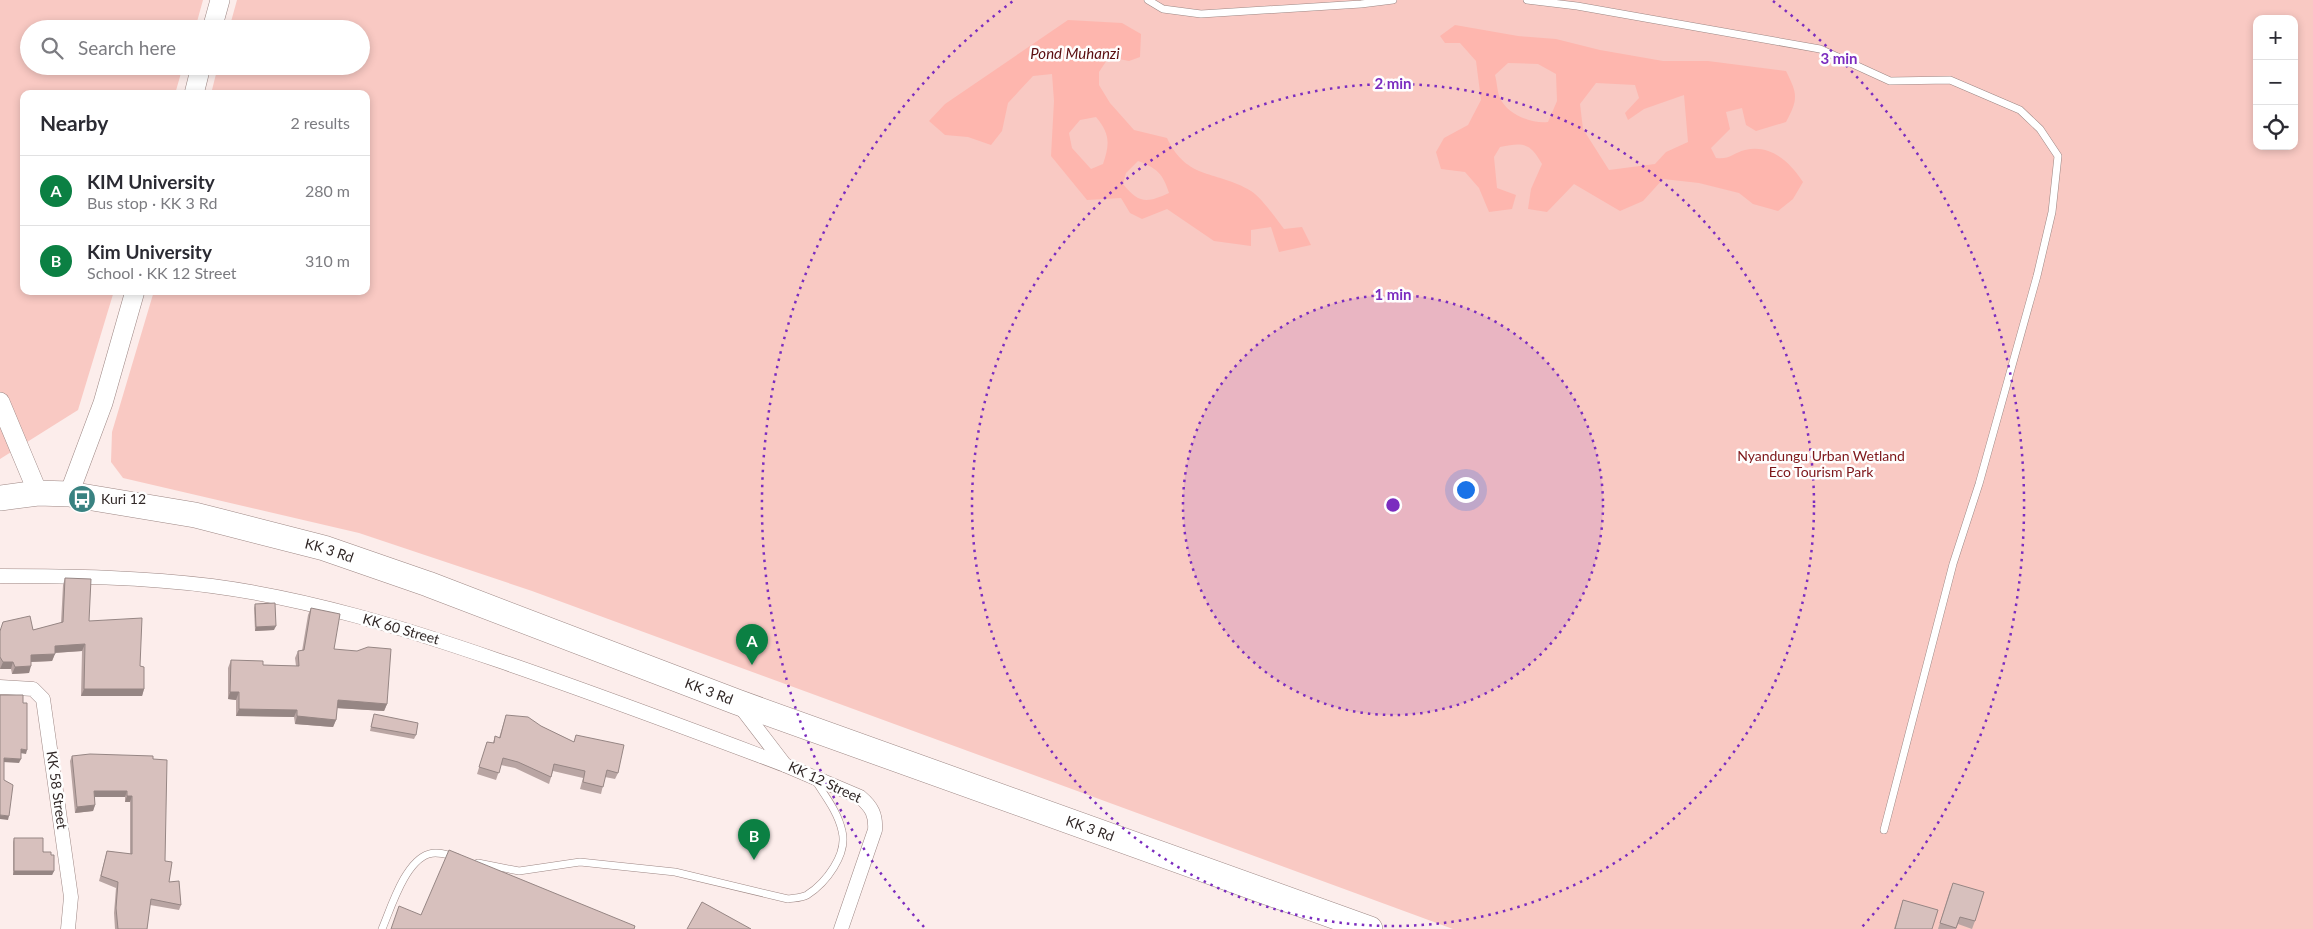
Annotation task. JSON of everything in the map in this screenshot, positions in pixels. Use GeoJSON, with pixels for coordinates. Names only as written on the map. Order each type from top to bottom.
{"type":"FeatureCollection","features":[{"type":"Feature","properties":{"kind":"highway","name":"KK 3 Rd"},"geometry":{"type":"LineString","coordinates":[[4,501],[38,493],[70,494],[195,515],[324,548],[428,584],[737,702],[1370,929]]}},
{"type":"Feature","properties":{"kind":"street"},"geometry":{"type":"LineString","coordinates":[[214,20],[220,0]]}},
{"type":"Feature","properties":{"kind":"street"},"geometry":{"type":"LineString","coordinates":[[195,90],[199,75]]}},
{"type":"Feature","properties":{"kind":"street"},"geometry":{"type":"LineString","coordinates":[[70,494],[102,403],[135,295]]}},
{"type":"Feature","properties":{"kind":"street"},"geometry":{"type":"LineString","coordinates":[[0,402],[38,493]]}},
{"type":"Feature","properties":{"kind":"street","name":"KK 60 Street"},"geometry":{"type":"LineString","coordinates":[[0,576],[104,576],[213,586],[306,603],[401,627],[558,680],[785,765]]}},
{"type":"Feature","properties":{"kind":"street","name":"KK 58 Street"},"geometry":{"type":"LineString","coordinates":[[0,687],[33,689],[43,699],[71,897],[68,929]]}},
{"type":"Feature","properties":{"kind":"street","name":"KK 12 Street"},"geometry":{"type":"LineString","coordinates":[[737,702],[785,765],[860,797],[870,805],[876,817],[876,830],[841,929]]}},
{"type":"Feature","properties":{"kind":"lane"},"geometry":{"type":"LineString","coordinates":[[1148,0],[1163,9],[1201,14],[1361,4],[1393,0]]}},
{"type":"Feature","properties":{"kind":"lane"},"geometry":{"type":"LineString","coordinates":[[1527,0],[1577,6],[1820,49],[1890,81],[1950,80],[2020,110],[2040,129],[2058,156],[2052,212],[2037,276],[1980,484],[1953,564],[1884,830]]}},
{"type":"Feature","properties":{"kind":"lane"},"geometry":{"type":"LineString","coordinates":[[473,862],[519,871],[580,862],[675,872],[788,898],[806,896],[824,881],[834,866],[841,849],[843,833],[839,818],[814,778]]}},
{"type":"Feature","properties":{"kind":"lane"},"geometry":{"type":"LineString","coordinates":[[382,929],[400,887],[412,866],[421,857],[438,853],[464,859]]}},
{"type":"Feature","properties":{"kind":"green space"},"geometry":{"type":"Polygon","coordinates":[[[0,0],[203,0],[197,20],[20,20],[20,75],[180,75],[176,90],[20,90],[20,295],[113,295],[78,410],[0,459],[0,0]]]}},
{"type":"Feature","properties":{"kind":"green space","name":"Nyandungu Urban Wetland Eco Tourism Park"},"geometry":{"type":"Polygon","coordinates":[[[237,0],[2313,0],[2313,929],[1453,929],[532,591],[359,533],[123,478],[111,462],[112,432],[153,295],[370,295],[370,90],[212,90],[216,75],[370,75],[370,20],[231,20],[237,0]]]}},
{"type":"Feature","properties":{"kind":"water","name":"Pond Muhanzi"},"geometry":{"type":"Polygon","coordinates":[[[1068,20],[1122,23],[1141,34],[1140,57],[1129,61],[1109,57],[1099,72],[1099,85],[1110,103],[1134,130],[1167,138],[1175,152],[1193,168],[1238,184],[1251,191],[1264,203],[1284,229],[1302,227],[1311,245],[1279,252],[1271,227],[1251,230],[1251,246],[1214,241],[1167,209],[1142,219],[1130,213],[1121,198],[1087,200],[1051,156],[1054,101],[1052,74],[1033,76],[1008,103],[1002,131],[991,145],[968,137],[945,135],[929,121],[945,104],[1068,20]],[[1096,117],[1080,120],[1069,133],[1072,148],[1091,169],[1103,164],[1108,144],[1104,129],[1096,117]],[[1138,161],[1126,173],[1123,184],[1129,191],[1144,200],[1155,199],[1169,193],[1162,176],[1155,169],[1138,161]]]}},
{"type":"Feature","properties":{"kind":"water"},"geometry":{"type":"Polygon","coordinates":[[[1455,25],[1518,36],[1556,39],[1600,50],[1663,61],[1708,61],[1786,71],[1793,86],[1795,97],[1793,108],[1786,122],[1756,131],[1746,125],[1742,108],[1726,112],[1730,129],[1711,148],[1716,158],[1728,157],[1741,151],[1754,149],[1771,152],[1786,162],[1803,182],[1793,199],[1778,211],[1753,204],[1739,193],[1699,183],[1663,179],[1643,201],[1620,211],[1574,184],[1547,212],[1528,209],[1531,189],[1542,164],[1530,148],[1515,145],[1500,147],[1494,157],[1497,188],[1516,195],[1512,209],[1489,212],[1479,188],[1465,172],[1441,169],[1436,152],[1444,138],[1468,125],[1481,100],[1476,61],[1460,43],[1445,43],[1440,36],[1455,25]],[[1508,63],[1495,75],[1503,104],[1527,120],[1548,122],[1557,101],[1556,74],[1538,64],[1508,63]],[[1596,83],[1580,104],[1583,129],[1609,170],[1655,164],[1666,152],[1688,142],[1684,95],[1644,109],[1628,120],[1625,113],[1639,98],[1635,85],[1596,83]]]}},
{"type":"Feature","properties":{"kind":"building"},"geometry":{"type":"Polygon","coordinates":[[[65,578],[91,579],[89,621],[142,618],[140,666],[144,667],[144,689],[84,689],[85,644],[55,646],[55,654],[31,655],[31,666],[15,667],[13,662],[3,662],[0,657],[0,631],[3,622],[30,616],[33,630],[63,622],[65,578]]]}},
{"type":"Feature","properties":{"kind":"building"},"geometry":{"type":"Polygon","coordinates":[[[275,603],[276,626],[256,627],[255,604],[275,603]]]}},
{"type":"Feature","properties":{"kind":"building"},"geometry":{"type":"Polygon","coordinates":[[[311,608],[340,614],[334,649],[357,651],[368,647],[391,649],[387,704],[338,700],[336,720],[297,716],[297,710],[239,709],[239,692],[230,692],[231,660],[263,661],[263,665],[299,666],[298,651],[304,650],[311,608]]]}},
{"type":"Feature","properties":{"kind":"building"},"geometry":{"type":"Polygon","coordinates":[[[0,695],[23,695],[23,703],[27,703],[27,750],[21,749],[21,759],[4,758],[4,780],[13,785],[9,816],[0,815],[0,695]]]}},
{"type":"Feature","properties":{"kind":"building"},"geometry":{"type":"Polygon","coordinates":[[[374,714],[418,723],[416,735],[371,727],[374,714]]]}},
{"type":"Feature","properties":{"kind":"building"},"geometry":{"type":"Polygon","coordinates":[[[506,715],[528,717],[541,726],[574,742],[576,735],[624,745],[618,773],[607,770],[603,787],[583,782],[585,771],[554,764],[551,777],[518,762],[503,758],[499,773],[479,767],[487,742],[494,743],[495,736],[500,738],[506,715]]]}},
{"type":"Feature","properties":{"kind":"building"},"geometry":{"type":"Polygon","coordinates":[[[90,754],[153,756],[153,759],[167,760],[165,861],[172,862],[169,882],[179,881],[181,905],[151,899],[147,929],[118,929],[116,908],[118,882],[101,876],[107,851],[132,854],[132,796],[127,796],[127,791],[94,791],[95,805],[77,807],[72,756],[90,754]]]}},
{"type":"Feature","properties":{"kind":"building"},"geometry":{"type":"Polygon","coordinates":[[[14,838],[43,838],[43,852],[51,852],[51,855],[54,855],[54,871],[14,871],[14,838]]]}},
{"type":"Feature","properties":{"kind":"building"},"geometry":{"type":"Polygon","coordinates":[[[449,850],[635,926],[634,929],[391,929],[399,906],[421,915],[449,850]]]}},
{"type":"Feature","properties":{"kind":"building"},"geometry":{"type":"Polygon","coordinates":[[[1953,883],[1984,892],[1975,921],[1960,917],[1956,928],[1940,923],[1953,883]]]}},
{"type":"Feature","properties":{"kind":"building"},"geometry":{"type":"Polygon","coordinates":[[[1903,900],[1938,910],[1932,929],[1895,929],[1903,900]]]}},
{"type":"Feature","properties":{"kind":"building"},"geometry":{"type":"Polygon","coordinates":[[[702,902],[751,929],[687,929],[702,902]]]}},
{"type":"Feature","properties":{"kind":"place","name":"Kuri 12"},"geometry":{"type":"Point","coordinates":[82,499]}},
{"type":"Feature","properties":{"kind":"place","name":"KIM University"},"geometry":{"type":"Point","coordinates":[752,665]}},
{"type":"Feature","properties":{"kind":"place","name":"Kim University"},"geometry":{"type":"Point","coordinates":[754,860]}}]}
